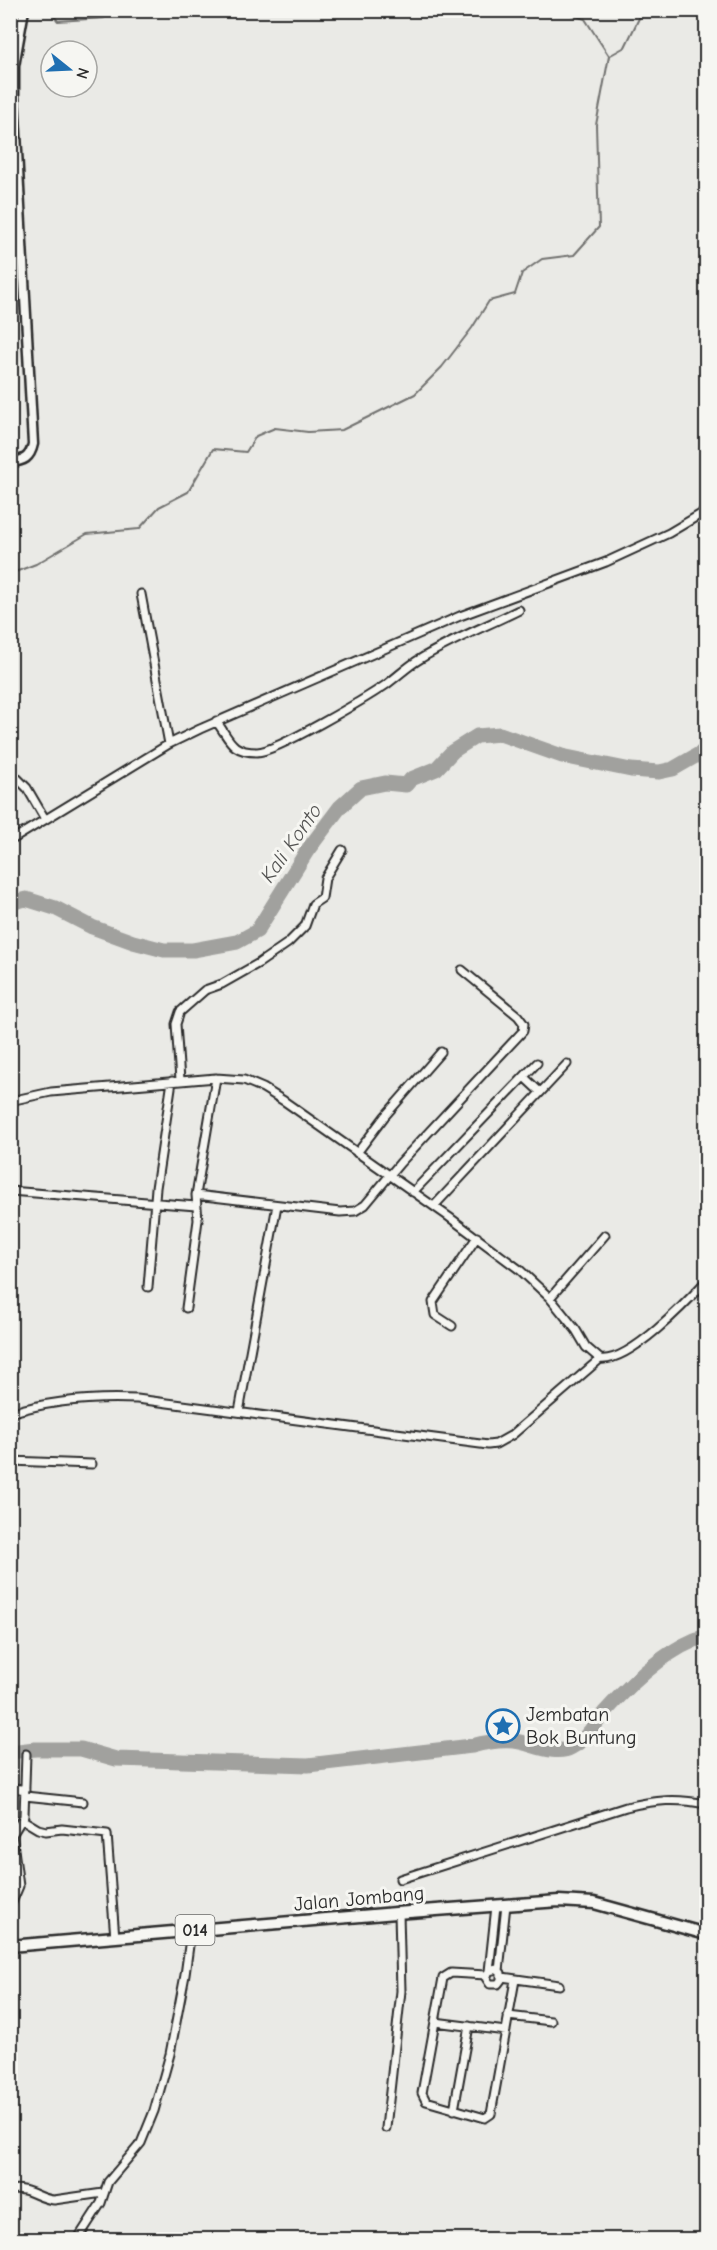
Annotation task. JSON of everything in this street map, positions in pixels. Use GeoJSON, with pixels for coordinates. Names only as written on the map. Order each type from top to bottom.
{"type":"FeatureCollection","features":[{"type":"Feature","properties":{"kind":"main road","name":"Jalan Jombang"},"geometry":{"type":"LineString","coordinates":[[10,1946],[559,1901],[594,1903],[706,1934]]}},
{"type":"Feature","properties":{"kind":"street"},"geometry":{"type":"LineString","coordinates":[[10,462],[27,458],[33,444],[14,96],[14,66],[24,10]]}},
{"type":"Feature","properties":{"kind":"street"},"geometry":{"type":"LineString","coordinates":[[10,841],[169,744],[216,721],[460,616],[606,562],[669,533],[706,511]]}},
{"type":"Feature","properties":{"kind":"street"},"geometry":{"type":"LineString","coordinates":[[141,594],[169,744]]}},
{"type":"Feature","properties":{"kind":"street"},"geometry":{"type":"LineString","coordinates":[[216,721],[230,744],[250,752],[266,751],[285,743],[386,685],[421,658],[519,610]]}},
{"type":"Feature","properties":{"kind":"street"},"geometry":{"type":"LineString","coordinates":[[10,771],[27,788],[45,819]]}},
{"type":"Feature","properties":{"kind":"street"},"geometry":{"type":"LineString","coordinates":[[148,1287],[155,1202],[176,1081],[176,1024],[180,1012],[205,990],[222,984],[259,963],[288,944],[301,931],[308,919],[309,910],[322,898],[325,878],[342,850]]}},
{"type":"Feature","properties":{"kind":"street"},"geometry":{"type":"LineString","coordinates":[[196,1195],[277,1205],[356,1211],[372,1198],[388,1176],[524,1029],[523,1022],[518,1016],[462,969]]}},
{"type":"Feature","properties":{"kind":"street"},"geometry":{"type":"LineString","coordinates":[[357,1153],[385,1116],[441,1053]]}},
{"type":"Feature","properties":{"kind":"street"},"geometry":{"type":"LineString","coordinates":[[413,1192],[537,1063]]}},
{"type":"Feature","properties":{"kind":"street"},"geometry":{"type":"LineString","coordinates":[[434,1206],[567,1064]]}},
{"type":"Feature","properties":{"kind":"street"},"geometry":{"type":"LineString","coordinates":[[524,1077],[540,1092]]}},
{"type":"Feature","properties":{"kind":"street"},"geometry":{"type":"LineString","coordinates":[[186,1308],[198,1220],[196,1195],[216,1078]]}},
{"type":"Feature","properties":{"kind":"street"},"geometry":{"type":"LineString","coordinates":[[10,1101],[51,1092],[216,1078],[244,1080],[263,1088],[434,1206],[520,1270],[550,1298],[576,1330],[586,1347],[600,1359]]}},
{"type":"Feature","properties":{"kind":"street"},"geometry":{"type":"LineString","coordinates":[[10,1191],[196,1206]]}},
{"type":"Feature","properties":{"kind":"street"},"geometry":{"type":"LineString","coordinates":[[239,1412],[277,1205]]}},
{"type":"Feature","properties":{"kind":"street"},"geometry":{"type":"LineString","coordinates":[[550,1298],[605,1235]]}},
{"type":"Feature","properties":{"kind":"street"},"geometry":{"type":"LineString","coordinates":[[452,1326],[435,1315],[433,1302],[477,1238]]}},
{"type":"Feature","properties":{"kind":"street"},"geometry":{"type":"LineString","coordinates":[[10,1413],[54,1402],[105,1398],[137,1399],[488,1445],[496,1444],[512,1435],[600,1359],[613,1358],[650,1335],[679,1310],[706,1281]]}},
{"type":"Feature","properties":{"kind":"street"},"geometry":{"type":"LineString","coordinates":[[10,1461],[92,1464]]}},
{"type":"Feature","properties":{"kind":"street"},"geometry":{"type":"LineString","coordinates":[[10,1907],[19,1886],[12,1835],[23,1820],[26,1754]]}},
{"type":"Feature","properties":{"kind":"street"},"geometry":{"type":"LineString","coordinates":[[10,1787],[25,1793],[83,1802]]}},
{"type":"Feature","properties":{"kind":"street"},"geometry":{"type":"LineString","coordinates":[[400,1879],[626,1807],[658,1800],[676,1799],[706,1804]]}},
{"type":"Feature","properties":{"kind":"street"},"geometry":{"type":"LineString","coordinates":[[23,1820],[46,1831],[72,1830],[107,1834],[115,1938]]}},
{"type":"Feature","properties":{"kind":"street"},"geometry":{"type":"LineString","coordinates":[[501,1905],[500,1974],[498,1984],[493,1985],[488,1982],[488,1973],[501,1905]]}},
{"type":"Feature","properties":{"kind":"street"},"geometry":{"type":"LineString","coordinates":[[386,2128],[400,1991],[398,1913]]}},
{"type":"Feature","properties":{"kind":"street"},"geometry":{"type":"LineString","coordinates":[[77,2240],[108,2182],[141,2143],[159,2095],[176,2028],[191,1931]]}},
{"type":"Feature","properties":{"kind":"street"},"geometry":{"type":"LineString","coordinates":[[515,1980],[490,2116],[486,2118],[426,2101],[422,2096],[445,1975],[451,1973],[500,1974],[515,1980],[559,1985]]}},
{"type":"Feature","properties":{"kind":"street"},"geometry":{"type":"LineString","coordinates":[[508,2016],[551,2021]]}},
{"type":"Feature","properties":{"kind":"street"},"geometry":{"type":"LineString","coordinates":[[435,2022],[506,2031]]}},
{"type":"Feature","properties":{"kind":"street"},"geometry":{"type":"LineString","coordinates":[[454,2110],[469,2026]]}},
{"type":"Feature","properties":{"kind":"street"},"geometry":{"type":"LineString","coordinates":[[10,2190],[32,2191],[51,2200],[102,2197]]}},
{"type":"Feature","properties":{"kind":"waterway"},"geometry":{"type":"LineString","coordinates":[[49,10],[58,21],[104,18],[109,10]]}},
{"type":"Feature","properties":{"kind":"waterway"},"geometry":{"type":"LineString","coordinates":[[559,10],[585,19],[609,56]]}},
{"type":"Feature","properties":{"kind":"waterway"},"geometry":{"type":"LineString","coordinates":[[609,56],[625,47],[643,10]]}},
{"type":"Feature","properties":{"kind":"waterway"},"geometry":{"type":"LineString","coordinates":[[10,574],[36,564],[87,534],[139,529],[159,507],[188,492],[213,449],[246,452],[256,436],[275,428],[308,432],[342,430],[415,394],[442,367],[472,328],[489,301],[515,294],[522,273],[542,259],[574,255],[599,227],[596,125],[609,56]]}},
{"type":"Feature","properties":{"kind":"waterway","name":"Kali Konto"},"geometry":{"type":"LineString","coordinates":[[10,903],[26,899],[55,908],[92,927],[133,942],[164,950],[193,950],[237,942],[257,931],[307,851],[340,807],[361,788],[385,783],[406,785],[411,779],[436,769],[453,751],[477,736],[500,734],[562,756],[631,770],[659,772],[673,769],[706,750]]}},
{"type":"Feature","properties":{"kind":"waterway"},"geometry":{"type":"LineString","coordinates":[[10,1752],[35,1749],[81,1749],[116,1759],[308,1765],[498,1741],[514,1741],[551,1750],[565,1750],[582,1740],[614,1702],[650,1668],[678,1649],[706,1636]]}},
{"type":"Feature","properties":{"kind":"place","name":"Jembatan Bok Buntung"},"geometry":{"type":"Point","coordinates":[503,1726]}}]}
